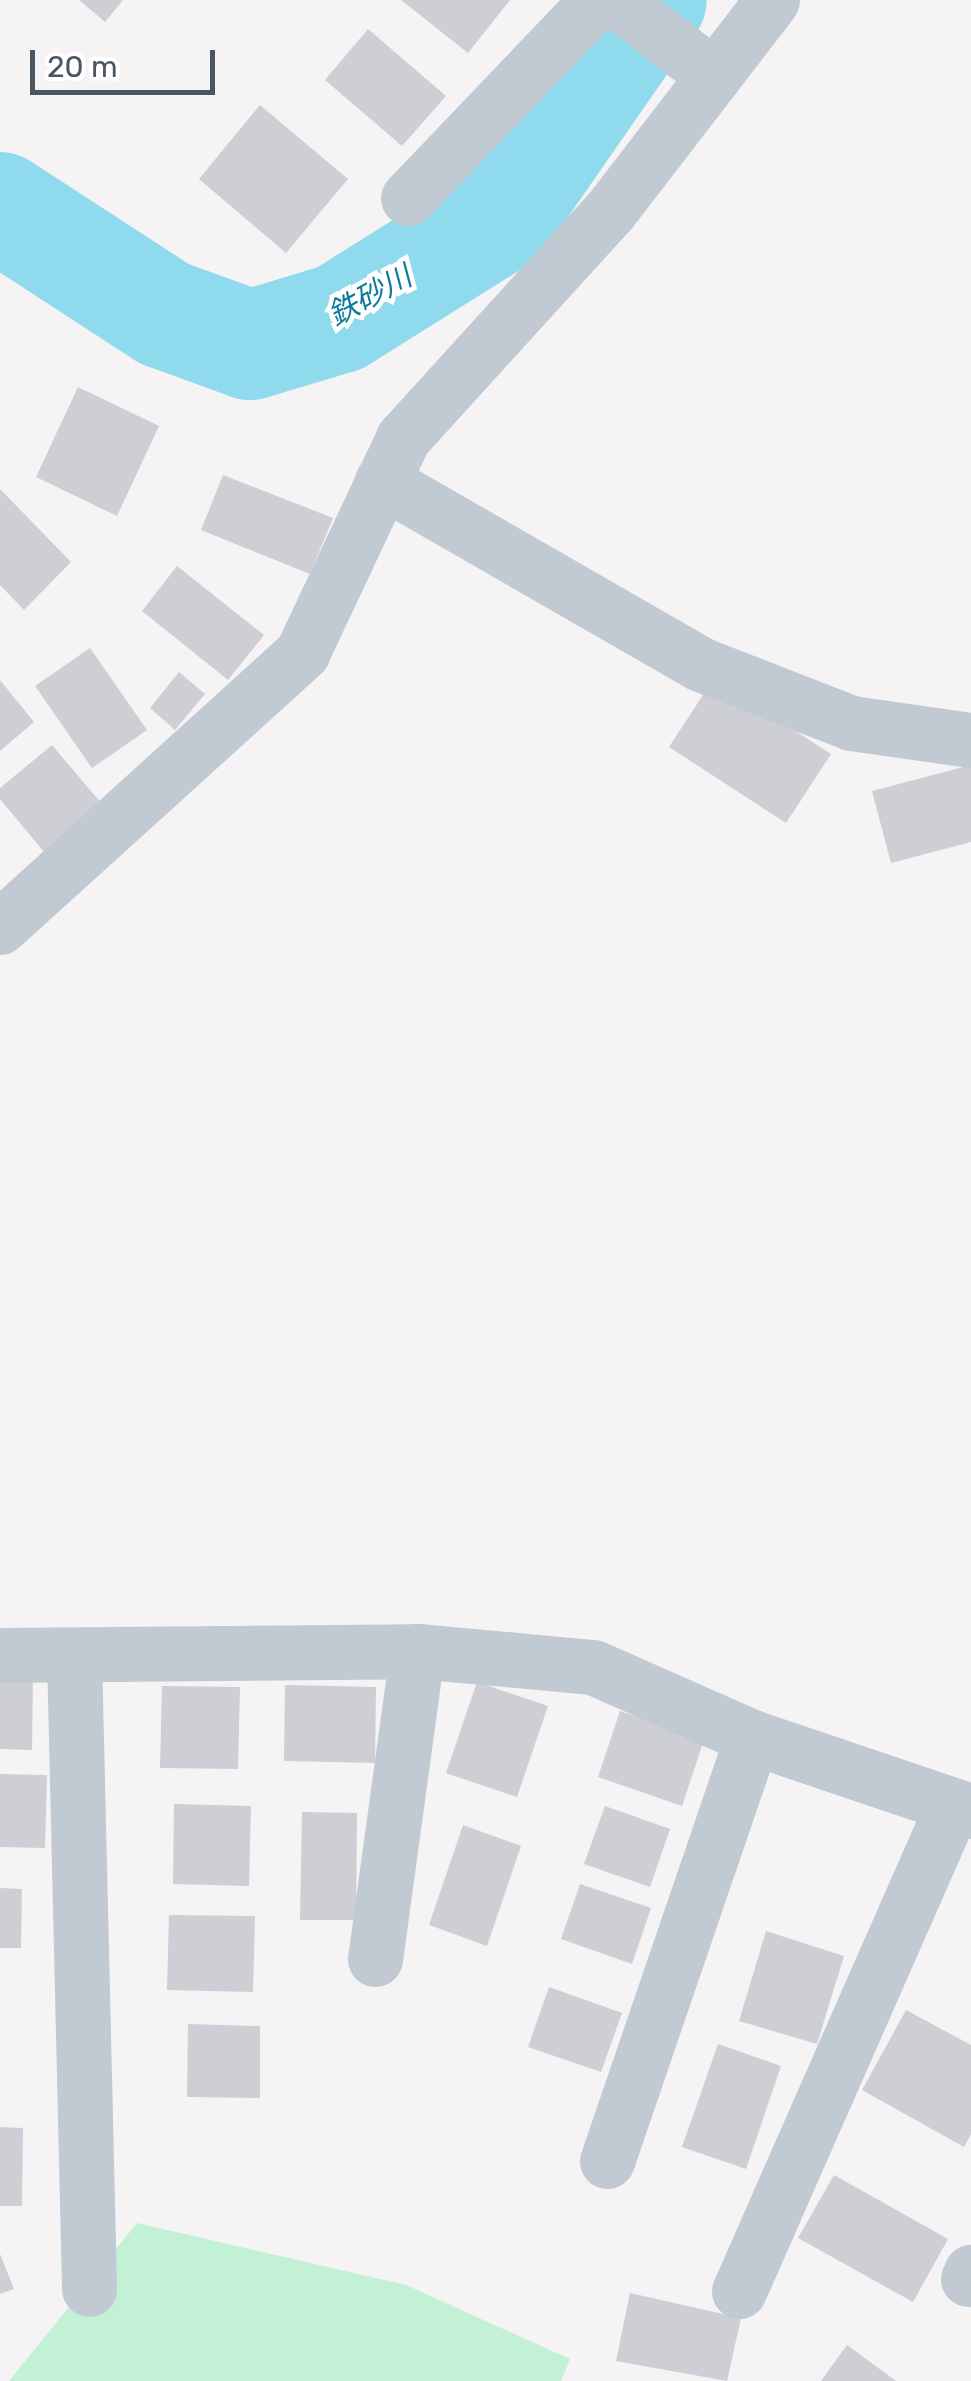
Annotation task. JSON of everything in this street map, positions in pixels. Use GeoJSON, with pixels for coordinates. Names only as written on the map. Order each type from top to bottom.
{"type":"FeatureCollection","features":[{"type":"Feature","properties":{"kind":"street"},"geometry":{"type":"LineString","coordinates":[[408,198],[597,0]]}},
{"type":"Feature","properties":{"kind":"street"},"geometry":{"type":"LineString","coordinates":[[616,0],[714,76]]}},
{"type":"Feature","properties":{"kind":"street"},"geometry":{"type":"LineString","coordinates":[[0,927],[302,653],[403,438],[609,212],[772,0]]}},
{"type":"Feature","properties":{"kind":"street"},"geometry":{"type":"LineString","coordinates":[[382,482],[700,664],[851,723],[971,740]]}},
{"type":"Feature","properties":{"kind":"street"},"geometry":{"type":"LineString","coordinates":[[375,1959],[417,1651]]}},
{"type":"Feature","properties":{"kind":"street"},"geometry":{"type":"LineString","coordinates":[[0,1654],[417,1651],[593,1667],[752,1738],[961,1809],[739,2291]]}},
{"type":"Feature","properties":{"kind":"street"},"geometry":{"type":"LineString","coordinates":[[74,1655],[89,2289]]}},
{"type":"Feature","properties":{"kind":"street"},"geometry":{"type":"LineString","coordinates":[[607,2161],[752,1738]]}},
{"type":"Feature","properties":{"kind":"green space"},"geometry":{"type":"Polygon","coordinates":[[[137,2223],[406,2285],[570,2359],[561,2381],[9,2381],[137,2223]]]}},
{"type":"Feature","properties":{"kind":"building"},"geometry":{"type":"Polygon","coordinates":[[[79,0],[123,0],[105,22],[79,0]]]}},
{"type":"Feature","properties":{"kind":"building"},"geometry":{"type":"Polygon","coordinates":[[[401,0],[510,0],[468,53],[401,0]]]}},
{"type":"Feature","properties":{"kind":"building"},"geometry":{"type":"Polygon","coordinates":[[[368,29],[446,96],[402,146],[325,80],[368,29]]]}},
{"type":"Feature","properties":{"kind":"building"},"geometry":{"type":"Polygon","coordinates":[[[260,105],[348,179],[286,253],[199,179],[260,105]]]}},
{"type":"Feature","properties":{"kind":"building"},"geometry":{"type":"Polygon","coordinates":[[[78,387],[159,426],[117,516],[36,477],[78,387]]]}},
{"type":"Feature","properties":{"kind":"building"},"geometry":{"type":"Polygon","coordinates":[[[223,475],[333,518],[310,574],[201,530],[223,475]]]}},
{"type":"Feature","properties":{"kind":"building"},"geometry":{"type":"Polygon","coordinates":[[[0,489],[71,562],[24,610],[0,585],[0,489]]]}},
{"type":"Feature","properties":{"kind":"building"},"geometry":{"type":"Polygon","coordinates":[[[177,566],[264,635],[228,680],[142,611],[177,566]]]}},
{"type":"Feature","properties":{"kind":"building"},"geometry":{"type":"Polygon","coordinates":[[[90,648],[147,730],[92,768],[35,686],[90,648]]]}},
{"type":"Feature","properties":{"kind":"building"},"geometry":{"type":"Polygon","coordinates":[[[179,672],[205,694],[175,730],[150,708],[179,672]]]}},
{"type":"Feature","properties":{"kind":"building"},"geometry":{"type":"Polygon","coordinates":[[[714,678],[831,754],[786,823],[669,747],[714,678]]]}},
{"type":"Feature","properties":{"kind":"building"},"geometry":{"type":"Polygon","coordinates":[[[0,680],[34,722],[0,751],[0,680]]]}},
{"type":"Feature","properties":{"kind":"building"},"geometry":{"type":"Polygon","coordinates":[[[52,745],[102,804],[44,852],[0,799],[0,788],[52,745]]]}},
{"type":"Feature","properties":{"kind":"building"},"geometry":{"type":"Polygon","coordinates":[[[971,765],[971,842],[891,863],[872,791],[971,765]]]}},
{"type":"Feature","properties":{"kind":"building"},"geometry":{"type":"Polygon","coordinates":[[[0,1678],[33,1678],[32,1750],[0,1749],[0,1678]]]}},
{"type":"Feature","properties":{"kind":"building"},"geometry":{"type":"Polygon","coordinates":[[[477,1682],[548,1706],[517,1797],[446,1773],[477,1682]]]}},
{"type":"Feature","properties":{"kind":"building"},"geometry":{"type":"Polygon","coordinates":[[[285,1685],[376,1687],[375,1763],[284,1761],[285,1685]]]}},
{"type":"Feature","properties":{"kind":"building"},"geometry":{"type":"Polygon","coordinates":[[[162,1686],[240,1687],[238,1769],[160,1768],[162,1686]]]}},
{"type":"Feature","properties":{"kind":"building"},"geometry":{"type":"Polygon","coordinates":[[[620,1711],[704,1740],[682,1806],[598,1777],[620,1711]]]}},
{"type":"Feature","properties":{"kind":"building"},"geometry":{"type":"Polygon","coordinates":[[[0,1774],[47,1775],[45,1848],[0,1847],[0,1774]]]}},
{"type":"Feature","properties":{"kind":"building"},"geometry":{"type":"Polygon","coordinates":[[[174,1804],[251,1806],[249,1886],[173,1884],[174,1804]]]}},
{"type":"Feature","properties":{"kind":"building"},"geometry":{"type":"Polygon","coordinates":[[[605,1806],[670,1829],[650,1887],[584,1864],[605,1806]]]}},
{"type":"Feature","properties":{"kind":"building"},"geometry":{"type":"Polygon","coordinates":[[[302,1812],[357,1813],[356,1920],[300,1920],[302,1812]]]}},
{"type":"Feature","properties":{"kind":"building"},"geometry":{"type":"Polygon","coordinates":[[[463,1825],[521,1846],[487,1946],[429,1925],[463,1825]]]}},
{"type":"Feature","properties":{"kind":"building"},"geometry":{"type":"Polygon","coordinates":[[[580,1884],[651,1908],[632,1964],[561,1939],[580,1884]]]}},
{"type":"Feature","properties":{"kind":"building"},"geometry":{"type":"Polygon","coordinates":[[[0,1888],[22,1889],[21,1948],[0,1948],[0,1888]]]}},
{"type":"Feature","properties":{"kind":"building"},"geometry":{"type":"Polygon","coordinates":[[[169,1915],[255,1916],[253,1992],[167,1990],[169,1915]]]}},
{"type":"Feature","properties":{"kind":"building"},"geometry":{"type":"Polygon","coordinates":[[[766,1931],[844,1956],[817,2044],[739,2021],[766,1931]]]}},
{"type":"Feature","properties":{"kind":"building"},"geometry":{"type":"Polygon","coordinates":[[[549,1987],[622,2013],[601,2072],[528,2047],[549,1987]]]}},
{"type":"Feature","properties":{"kind":"building"},"geometry":{"type":"Polygon","coordinates":[[[906,2010],[971,2045],[971,2134],[964,2147],[862,2090],[906,2010]]]}},
{"type":"Feature","properties":{"kind":"building"},"geometry":{"type":"Polygon","coordinates":[[[188,2024],[260,2026],[260,2098],[187,2097],[188,2024]]]}},
{"type":"Feature","properties":{"kind":"building"},"geometry":{"type":"Polygon","coordinates":[[[718,2044],[781,2066],[746,2169],[682,2147],[718,2044]]]}},
{"type":"Feature","properties":{"kind":"building"},"geometry":{"type":"Polygon","coordinates":[[[0,2127],[23,2128],[22,2206],[0,2206],[0,2127]]]}},
{"type":"Feature","properties":{"kind":"building"},"geometry":{"type":"Polygon","coordinates":[[[834,2175],[948,2239],[913,2302],[798,2238],[834,2175]]]}},
{"type":"Feature","properties":{"kind":"building"},"geometry":{"type":"Polygon","coordinates":[[[0,2254],[14,2289],[0,2294],[0,2254]]]}},
{"type":"Feature","properties":{"kind":"building"},"geometry":{"type":"Polygon","coordinates":[[[630,2293],[741,2318],[727,2381],[616,2361],[630,2293]]]}},
{"type":"Feature","properties":{"kind":"building"},"geometry":{"type":"Polygon","coordinates":[[[847,2345],[896,2381],[821,2381],[847,2345]]]}},
{"type":"Feature","properties":{"kind":"waterway","name":"鉄砂川"},"geometry":{"type":"LineString","coordinates":[[0,207],[165,314],[250,345],[340,318],[501,217],[652,0]]}}]}
